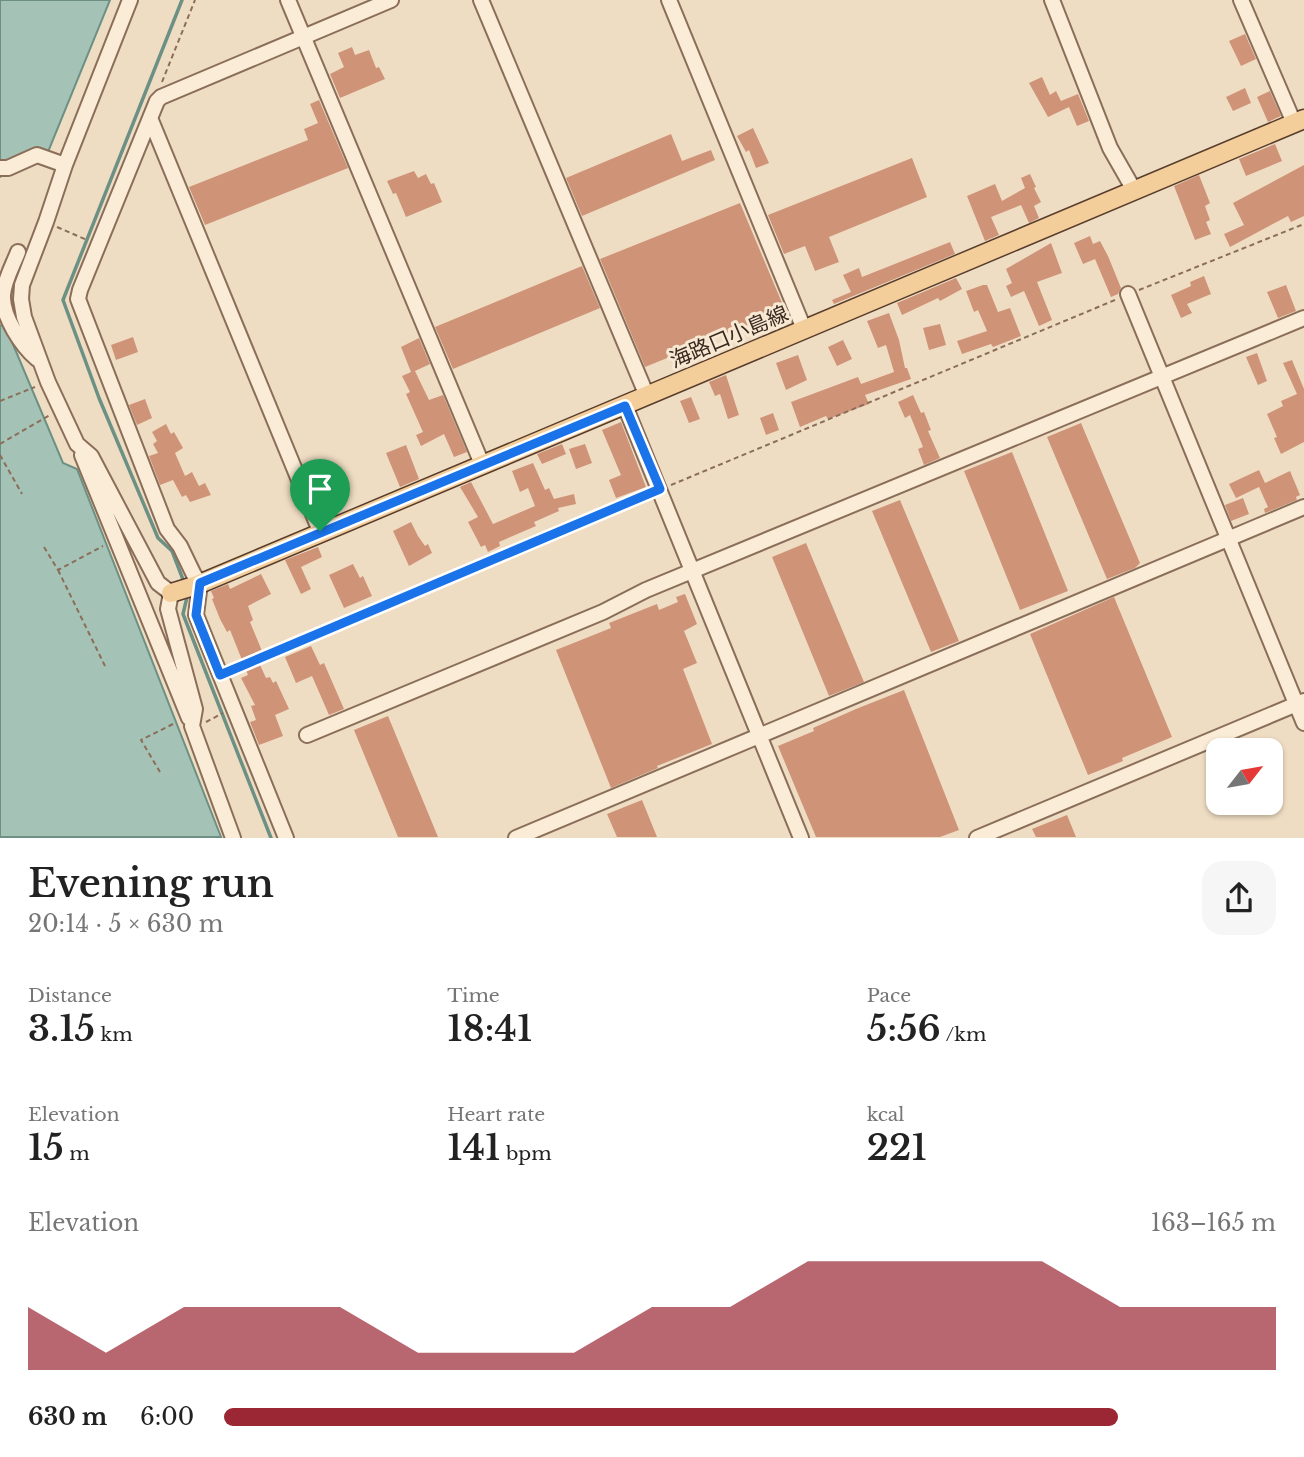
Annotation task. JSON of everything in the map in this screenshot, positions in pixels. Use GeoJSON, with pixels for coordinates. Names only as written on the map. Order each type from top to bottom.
{"type":"FeatureCollection","features":[{"type":"Feature","properties":{"kind":"main road","name":"海路口小島線"},"geometry":{"type":"LineString","coordinates":[[188,588],[1299,121]]}},
{"type":"Feature","properties":{"kind":"street"},"geometry":{"type":"LineString","coordinates":[[130,0],[65,165],[22,285],[21,299],[24,317],[41,363],[193,728],[233,838]]}},
{"type":"Feature","properties":{"kind":"street"},"geometry":{"type":"LineString","coordinates":[[288,0],[482,464]]}},
{"type":"Feature","properties":{"kind":"street"},"geometry":{"type":"LineString","coordinates":[[193,728],[195,709],[168,609],[188,588],[194,575],[180,545],[167,529],[78,299],[118,194],[161,97],[391,0]]}},
{"type":"Feature","properties":{"kind":"street"},"geometry":{"type":"LineString","coordinates":[[481,0],[648,396]]}},
{"type":"Feature","properties":{"kind":"street"},"geometry":{"type":"LineString","coordinates":[[669,0],[804,329]]}},
{"type":"Feature","properties":{"kind":"street"},"geometry":{"type":"LineString","coordinates":[[1052,0],[1110,148],[1134,190]]}},
{"type":"Feature","properties":{"kind":"street"},"geometry":{"type":"LineString","coordinates":[[1241,0],[1299,121]]}},
{"type":"Feature","properties":{"kind":"street"},"geometry":{"type":"LineString","coordinates":[[150,118],[320,531]]}},
{"type":"Feature","properties":{"kind":"street"},"geometry":{"type":"LineString","coordinates":[[0,168],[8,168],[37,155],[65,165]]}},
{"type":"Feature","properties":{"kind":"street"},"geometry":{"type":"LineString","coordinates":[[18,252],[3,293],[4,305],[26,350],[41,363]]}},
{"type":"Feature","properties":{"kind":"street"},"geometry":{"type":"LineString","coordinates":[[1128,295],[1300,703],[1304,723]]}},
{"type":"Feature","properties":{"kind":"street"},"geometry":{"type":"LineString","coordinates":[[307,734],[603,612],[693,570],[1304,318]]}},
{"type":"Feature","properties":{"kind":"street"},"geometry":{"type":"LineString","coordinates":[[625,406],[801,838]]}},
{"type":"Feature","properties":{"kind":"street"},"geometry":{"type":"LineString","coordinates":[[77,444],[91,456],[158,583],[188,588]]}},
{"type":"Feature","properties":{"kind":"street"},"geometry":{"type":"LineString","coordinates":[[516,838],[1304,507]]}},
{"type":"Feature","properties":{"kind":"street"},"geometry":{"type":"LineString","coordinates":[[188,588],[196,615],[286,838]]}},
{"type":"Feature","properties":{"kind":"street"},"geometry":{"type":"LineString","coordinates":[[977,838],[1300,703]]}},
{"type":"Feature","properties":{"kind":"path"},"geometry":{"type":"LineString","coordinates":[[161,97],[161,86],[195,0]]}},
{"type":"Feature","properties":{"kind":"path"},"geometry":{"type":"LineString","coordinates":[[46,222],[79,236]]}},
{"type":"Feature","properties":{"kind":"path"},"geometry":{"type":"LineString","coordinates":[[220,675],[660,489],[1304,224]]}},
{"type":"Feature","properties":{"kind":"path"},"geometry":{"type":"LineString","coordinates":[[0,401],[32,388]]}},
{"type":"Feature","properties":{"kind":"path"},"geometry":{"type":"LineString","coordinates":[[0,444],[44,418]]}},
{"type":"Feature","properties":{"kind":"path"},"geometry":{"type":"LineString","coordinates":[[0,455],[22,494]]}},
{"type":"Feature","properties":{"kind":"path"},"geometry":{"type":"LineString","coordinates":[[58,570],[106,544]]}},
{"type":"Feature","properties":{"kind":"path"},"geometry":{"type":"LineString","coordinates":[[44,547],[105,666]]}},
{"type":"Feature","properties":{"kind":"path"},"geometry":{"type":"LineString","coordinates":[[193,728],[221,714]]}},
{"type":"Feature","properties":{"kind":"path"},"geometry":{"type":"LineString","coordinates":[[160,772],[141,740],[176,722]]}},
{"type":"Feature","properties":{"kind":"shaded area"},"geometry":{"type":"Polygon","coordinates":[[[0,0],[110,0],[48,152],[2,167],[4,175],[0,177],[0,0]]]}},
{"type":"Feature","properties":{"kind":"shaded area"},"geometry":{"type":"Polygon","coordinates":[[[4,323],[63,463],[77,469],[221,837],[0,837],[0,326],[4,323]]]}},
{"type":"Feature","properties":{"kind":"building"},"geometry":{"type":"Polygon","coordinates":[[[1245,34],[1256,59],[1241,66],[1229,41],[1245,34]]]}},
{"type":"Feature","properties":{"kind":"building"},"geometry":{"type":"Polygon","coordinates":[[[352,47],[355,55],[369,50],[376,68],[379,67],[385,79],[340,98],[330,74],[344,67],[338,53],[352,47]]]}},
{"type":"Feature","properties":{"kind":"building"},"geometry":{"type":"Polygon","coordinates":[[[1042,77],[1050,95],[1056,91],[1061,101],[1078,94],[1089,121],[1077,126],[1069,107],[1048,117],[1029,83],[1042,77]]]}},
{"type":"Feature","properties":{"kind":"building"},"geometry":{"type":"Polygon","coordinates":[[[1245,88],[1251,103],[1233,111],[1226,97],[1245,88]]]}},
{"type":"Feature","properties":{"kind":"building"},"geometry":{"type":"Polygon","coordinates":[[[1270,91],[1281,116],[1268,122],[1257,97],[1270,91]]]}},
{"type":"Feature","properties":{"kind":"building"},"geometry":{"type":"Polygon","coordinates":[[[319,100],[348,168],[205,225],[189,187],[308,140],[304,129],[318,123],[310,104],[319,100]]]}},
{"type":"Feature","properties":{"kind":"building"},"geometry":{"type":"Polygon","coordinates":[[[753,128],[769,163],[756,168],[749,150],[746,152],[737,136],[753,128]]]}},
{"type":"Feature","properties":{"kind":"building"},"geometry":{"type":"Polygon","coordinates":[[[671,134],[682,161],[711,150],[715,160],[582,216],[566,178],[671,134]]]}},
{"type":"Feature","properties":{"kind":"building"},"geometry":{"type":"Polygon","coordinates":[[[1275,144],[1282,161],[1246,176],[1239,159],[1275,144]]]}},
{"type":"Feature","properties":{"kind":"building"},"geometry":{"type":"Polygon","coordinates":[[[912,158],[927,197],[829,237],[839,262],[815,271],[805,246],[784,254],[768,215],[912,158]]]}},
{"type":"Feature","properties":{"kind":"building"},"geometry":{"type":"Polygon","coordinates":[[[1304,165],[1304,216],[1291,222],[1288,216],[1230,247],[1224,234],[1244,225],[1233,203],[1304,165]]]}},
{"type":"Feature","properties":{"kind":"building"},"geometry":{"type":"Polygon","coordinates":[[[414,171],[418,178],[426,174],[431,184],[434,183],[442,202],[406,217],[396,193],[393,194],[387,181],[414,171]]]}},
{"type":"Feature","properties":{"kind":"building"},"geometry":{"type":"Polygon","coordinates":[[[1030,174],[1041,202],[1034,206],[1039,218],[1029,223],[1021,205],[991,217],[999,235],[985,241],[967,196],[995,184],[1002,201],[1025,188],[1021,178],[1030,174]]]}},
{"type":"Feature","properties":{"kind":"building"},"geometry":{"type":"Polygon","coordinates":[[[1199,175],[1210,203],[1205,206],[1210,220],[1206,222],[1211,234],[1195,240],[1174,186],[1199,175]]]}},
{"type":"Feature","properties":{"kind":"building"},"geometry":{"type":"Polygon","coordinates":[[[740,203],[785,310],[645,367],[600,259],[740,203]]]}},
{"type":"Feature","properties":{"kind":"building"},"geometry":{"type":"Polygon","coordinates":[[[1090,236],[1093,244],[1100,241],[1121,288],[1118,294],[1111,297],[1095,259],[1083,264],[1074,243],[1090,236]]]}},
{"type":"Feature","properties":{"kind":"building"},"geometry":{"type":"Polygon","coordinates":[[[950,242],[955,254],[834,304],[832,300],[851,292],[843,275],[859,268],[862,277],[950,242]]]}},
{"type":"Feature","properties":{"kind":"building"},"geometry":{"type":"Polygon","coordinates":[[[1051,243],[1062,273],[1037,282],[1052,320],[1039,326],[1024,291],[1011,297],[1006,286],[1012,283],[1006,269],[1051,243]]]}},
{"type":"Feature","properties":{"kind":"building"},"geometry":{"type":"Polygon","coordinates":[[[582,266],[600,308],[453,369],[435,327],[582,266]]]}},
{"type":"Feature","properties":{"kind":"building"},"geometry":{"type":"Polygon","coordinates":[[[1204,276],[1211,294],[1187,304],[1192,313],[1181,318],[1171,295],[1191,286],[1190,282],[1204,276]]]}},
{"type":"Feature","properties":{"kind":"building"},"geometry":{"type":"Polygon","coordinates":[[[956,278],[962,289],[940,301],[938,298],[902,315],[897,303],[956,278]]]}},
{"type":"Feature","properties":{"kind":"building"},"geometry":{"type":"Polygon","coordinates":[[[987,285],[998,312],[1010,308],[1021,336],[993,347],[991,344],[962,354],[957,341],[987,331],[978,310],[974,312],[966,291],[987,285]]]}},
{"type":"Feature","properties":{"kind":"building"},"geometry":{"type":"Polygon","coordinates":[[[1286,285],[1296,311],[1278,318],[1267,292],[1286,285]]]}},
{"type":"Feature","properties":{"kind":"building"},"geometry":{"type":"Polygon","coordinates":[[[889,313],[905,368],[911,379],[865,395],[869,404],[828,419],[826,416],[800,427],[791,402],[858,377],[861,384],[894,372],[886,345],[878,348],[867,321],[889,313]]]}},
{"type":"Feature","properties":{"kind":"building"},"geometry":{"type":"Polygon","coordinates":[[[940,324],[946,345],[929,350],[923,328],[940,324]]]}},
{"type":"Feature","properties":{"kind":"building"},"geometry":{"type":"Polygon","coordinates":[[[133,337],[138,352],[116,360],[111,345],[133,337]]]}},
{"type":"Feature","properties":{"kind":"building"},"geometry":{"type":"Polygon","coordinates":[[[419,338],[430,364],[415,371],[429,400],[443,395],[467,452],[454,457],[444,434],[421,446],[416,435],[423,432],[406,394],[410,392],[402,376],[411,372],[401,347],[419,338]]]}},
{"type":"Feature","properties":{"kind":"building"},"geometry":{"type":"Polygon","coordinates":[[[843,340],[852,359],[837,366],[828,347],[843,340]]]}},
{"type":"Feature","properties":{"kind":"building"},"geometry":{"type":"Polygon","coordinates":[[[1257,353],[1267,381],[1258,385],[1246,357],[1257,353]]]}},
{"type":"Feature","properties":{"kind":"building"},"geometry":{"type":"Polygon","coordinates":[[[798,355],[807,380],[786,390],[776,363],[798,355]]]}},
{"type":"Feature","properties":{"kind":"building"},"geometry":{"type":"Polygon","coordinates":[[[1292,360],[1304,389],[1304,442],[1281,454],[1267,414],[1283,406],[1281,401],[1297,394],[1283,363],[1292,360]]]}},
{"type":"Feature","properties":{"kind":"building"},"geometry":{"type":"Polygon","coordinates":[[[726,375],[739,415],[728,419],[720,394],[715,396],[709,382],[726,375]]]}},
{"type":"Feature","properties":{"kind":"building"},"geometry":{"type":"Polygon","coordinates":[[[913,395],[921,413],[924,412],[931,430],[928,431],[940,458],[924,465],[918,449],[923,447],[910,415],[905,418],[898,402],[913,395]]]}},
{"type":"Feature","properties":{"kind":"building"},"geometry":{"type":"Polygon","coordinates":[[[691,397],[700,419],[689,423],[680,401],[691,397]]]}},
{"type":"Feature","properties":{"kind":"building"},"geometry":{"type":"Polygon","coordinates":[[[145,399],[152,418],[137,425],[129,405],[145,399]]]}},
{"type":"Feature","properties":{"kind":"building"},"geometry":{"type":"Polygon","coordinates":[[[773,413],[779,430],[766,435],[760,418],[773,413]]]}},
{"type":"Feature","properties":{"kind":"building"},"geometry":{"type":"Polygon","coordinates":[[[621,422],[646,487],[616,498],[609,480],[621,475],[602,430],[621,422]]]}},
{"type":"Feature","properties":{"kind":"building"},"geometry":{"type":"Polygon","coordinates":[[[1081,423],[1140,563],[1135,568],[1107,579],[1047,437],[1081,423]]]}},
{"type":"Feature","properties":{"kind":"building"},"geometry":{"type":"Polygon","coordinates":[[[166,424],[183,448],[175,453],[185,476],[192,472],[199,486],[205,483],[211,495],[190,502],[186,495],[182,497],[173,480],[160,485],[149,456],[158,453],[153,444],[157,441],[152,432],[166,424]]]}},
{"type":"Feature","properties":{"kind":"building"},"geometry":{"type":"Polygon","coordinates":[[[562,444],[566,454],[542,464],[537,454],[562,444]]]}},
{"type":"Feature","properties":{"kind":"building"},"geometry":{"type":"Polygon","coordinates":[[[585,444],[592,463],[576,469],[569,449],[585,444]]]}},
{"type":"Feature","properties":{"kind":"building"},"geometry":{"type":"Polygon","coordinates":[[[406,445],[419,479],[400,487],[386,453],[406,445]]]}},
{"type":"Feature","properties":{"kind":"building"},"geometry":{"type":"Polygon","coordinates":[[[1012,452],[1068,591],[1020,610],[964,471],[1012,452]]]}},
{"type":"Feature","properties":{"kind":"building"},"geometry":{"type":"Polygon","coordinates":[[[533,463],[545,490],[549,488],[554,499],[574,494],[576,504],[558,508],[559,511],[534,522],[536,526],[499,542],[500,546],[488,552],[485,545],[481,547],[468,522],[478,517],[460,487],[471,482],[493,524],[535,506],[528,488],[520,492],[512,471],[533,463]]]}},
{"type":"Feature","properties":{"kind":"building"},"geometry":{"type":"Polygon","coordinates":[[[339,468],[343,480],[314,491],[309,480],[339,468]]]}},
{"type":"Feature","properties":{"kind":"building"},"geometry":{"type":"Polygon","coordinates":[[[1259,470],[1265,483],[1290,471],[1300,495],[1296,497],[1297,500],[1265,513],[1264,509],[1268,507],[1259,487],[1236,498],[1229,484],[1259,470]]]}},
{"type":"Feature","properties":{"kind":"building"},"geometry":{"type":"Polygon","coordinates":[[[1243,498],[1249,514],[1231,521],[1225,505],[1243,498]]]}},
{"type":"Feature","properties":{"kind":"building"},"geometry":{"type":"Polygon","coordinates":[[[900,500],[959,641],[931,652],[872,511],[900,500]]]}},
{"type":"Feature","properties":{"kind":"building"},"geometry":{"type":"Polygon","coordinates":[[[411,522],[432,553],[409,566],[393,531],[411,522]]]}},
{"type":"Feature","properties":{"kind":"building"},"geometry":{"type":"Polygon","coordinates":[[[806,543],[864,682],[829,696],[772,557],[806,543]]]}},
{"type":"Feature","properties":{"kind":"building"},"geometry":{"type":"Polygon","coordinates":[[[318,547],[322,557],[301,567],[311,589],[301,594],[285,560],[318,547]]]}},
{"type":"Feature","properties":{"kind":"building"},"geometry":{"type":"Polygon","coordinates":[[[353,564],[360,578],[363,576],[372,596],[344,608],[329,575],[353,564]]]}},
{"type":"Feature","properties":{"kind":"building"},"geometry":{"type":"Polygon","coordinates":[[[261,574],[271,594],[248,606],[253,620],[250,622],[262,651],[255,654],[266,678],[270,677],[273,683],[276,681],[289,709],[275,715],[283,736],[259,745],[250,722],[256,720],[251,706],[255,705],[241,678],[248,675],[230,630],[227,632],[220,619],[211,591],[228,584],[230,589],[261,574]]]}},
{"type":"Feature","properties":{"kind":"building"},"geometry":{"type":"Polygon","coordinates":[[[685,594],[697,624],[684,631],[697,663],[683,669],[712,744],[611,788],[556,650],[611,628],[609,623],[657,604],[659,610],[678,602],[676,597],[685,594]]]}},
{"type":"Feature","properties":{"kind":"building"},"geometry":{"type":"Polygon","coordinates":[[[1114,597],[1172,737],[1088,775],[1030,634],[1114,597]]]}},
{"type":"Feature","properties":{"kind":"building"},"geometry":{"type":"Polygon","coordinates":[[[311,646],[320,665],[324,663],[344,709],[329,715],[312,676],[296,683],[285,657],[311,646]]]}},
{"type":"Feature","properties":{"kind":"building"},"geometry":{"type":"Polygon","coordinates":[[[904,690],[959,830],[940,837],[816,837],[778,746],[814,731],[813,728],[904,690]]]}},
{"type":"Feature","properties":{"kind":"building"},"geometry":{"type":"Polygon","coordinates":[[[388,716],[438,837],[398,837],[354,730],[388,716]]]}},
{"type":"Feature","properties":{"kind":"building"},"geometry":{"type":"Polygon","coordinates":[[[642,800],[657,837],[617,837],[607,814],[642,800]]]}},
{"type":"Feature","properties":{"kind":"building"},"geometry":{"type":"Polygon","coordinates":[[[1067,815],[1076,837],[1036,837],[1032,829],[1067,815]]]}},
{"type":"Feature","properties":{"kind":"waterway"},"geometry":{"type":"LineString","coordinates":[[182,0],[63,300],[99,398],[158,538],[172,551],[184,582]]}},
{"type":"Feature","properties":{"kind":"waterway"},"geometry":{"type":"LineString","coordinates":[[188,593],[183,614],[271,838]]}},
{"type":"Feature","properties":{"kind":"route"},"geometry":{"type":"LineString","coordinates":[[625,406],[660,489],[220,675],[196,615],[200,583],[320,531],[625,406]]}}]}
